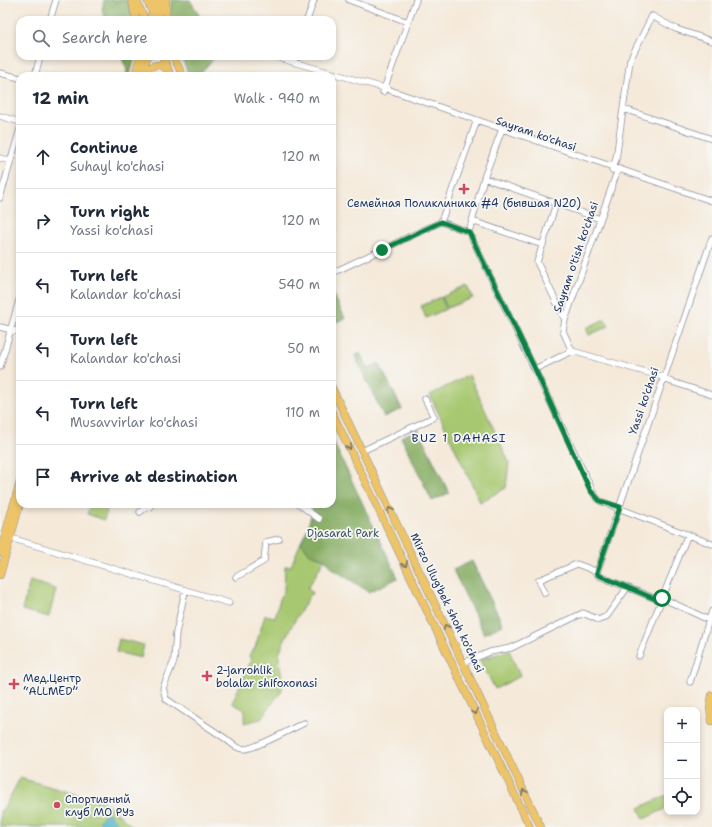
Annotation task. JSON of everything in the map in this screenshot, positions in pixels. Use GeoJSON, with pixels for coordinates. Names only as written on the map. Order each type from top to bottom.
{"type":"FeatureCollection","features":[{"type":"Feature","properties":{"kind":"main road"},"geometry":{"type":"LineString","coordinates":[[132,0],[135,16]]}},
{"type":"Feature","properties":{"kind":"main road"},"geometry":{"type":"LineString","coordinates":[[136,0],[143,16]]}},
{"type":"Feature","properties":{"kind":"main road"},"geometry":{"type":"LineString","coordinates":[[147,0],[154,16]]}},
{"type":"Feature","properties":{"kind":"main road"},"geometry":{"type":"LineString","coordinates":[[151,16],[156,0]]}},
{"type":"Feature","properties":{"kind":"main road"},"geometry":{"type":"LineString","coordinates":[[158,16],[162,0]]}},
{"type":"Feature","properties":{"kind":"main road"},"geometry":{"type":"LineString","coordinates":[[166,0],[166,16]]}},
{"type":"Feature","properties":{"kind":"main road"},"geometry":{"type":"LineString","coordinates":[[136,72],[138,60]]}},
{"type":"Feature","properties":{"kind":"main road"},"geometry":{"type":"LineString","coordinates":[[144,72],[146,60]]}},
{"type":"Feature","properties":{"kind":"main road"},"geometry":{"type":"LineString","coordinates":[[164,60],[170,72]]}},
{"type":"Feature","properties":{"kind":"main road"},"geometry":{"type":"LineString","coordinates":[[175,60],[181,72]]}},
{"type":"Feature","properties":{"kind":"main road"},"geometry":{"type":"LineString","coordinates":[[179,60],[184,72]]}},
{"type":"Feature","properties":{"kind":"main road"},"geometry":{"type":"LineString","coordinates":[[146,72],[149,67],[156,64],[162,66],[169,72]]}},
{"type":"Feature","properties":{"kind":"main road","name":"Mirzo Ulug'bek shoh ko'chasi"},"geometry":{"type":"LineString","coordinates":[[336,396],[541,827]]}},
{"type":"Feature","properties":{"kind":"main road","name":"Mirzo Ulug'bek shoh ko'chasi"},"geometry":{"type":"LineString","coordinates":[[336,420],[530,827]]}},
{"type":"Feature","properties":{"kind":"main road"},"geometry":{"type":"LineString","coordinates":[[0,575],[16,500]]}},
{"type":"Feature","properties":{"kind":"main road"},"geometry":{"type":"LineString","coordinates":[[0,553],[8,537],[19,508]]}},
{"type":"Feature","properties":{"kind":"main road"},"geometry":{"type":"LineString","coordinates":[[458,677],[468,673]]}},
{"type":"Feature","properties":{"kind":"main road"},"geometry":{"type":"LineString","coordinates":[[712,695],[710,708],[712,721]]}},
{"type":"Feature","properties":{"kind":"street"},"geometry":{"type":"LineString","coordinates":[[51,16],[56,0]]}},
{"type":"Feature","properties":{"kind":"street"},"geometry":{"type":"LineString","coordinates":[[308,16],[314,0]]}},
{"type":"Feature","properties":{"kind":"street"},"geometry":{"type":"LineString","coordinates":[[349,0],[408,22]]}},
{"type":"Feature","properties":{"kind":"street"},"geometry":{"type":"LineString","coordinates":[[383,90],[416,0]]}},
{"type":"Feature","properties":{"kind":"street","name":"Sayram o'tish ko'chasi"},"geometry":{"type":"LineString","coordinates":[[572,351],[563,331],[565,320],[600,219],[615,170],[630,60],[652,16],[676,29],[712,41]]}},
{"type":"Feature","properties":{"kind":"street"},"geometry":{"type":"LineString","coordinates":[[36,72],[39,60]]}},
{"type":"Feature","properties":{"kind":"street","name":"Sayram ko'chasi"},"geometry":{"type":"LineString","coordinates":[[287,60],[327,72]]}},
{"type":"Feature","properties":{"kind":"street"},"geometry":{"type":"LineString","coordinates":[[0,73],[16,77]]}},
{"type":"Feature","properties":{"kind":"street","name":"Sayram ko'chasi"},"geometry":{"type":"LineString","coordinates":[[336,75],[501,130],[712,205]]}},
{"type":"Feature","properties":{"kind":"street"},"geometry":{"type":"LineString","coordinates":[[624,109],[712,139]]}},
{"type":"Feature","properties":{"kind":"street"},"geometry":{"type":"LineString","coordinates":[[0,116],[16,121]]}},
{"type":"Feature","properties":{"kind":"street"},"geometry":{"type":"LineString","coordinates":[[441,222],[476,122]]}},
{"type":"Feature","properties":{"kind":"street"},"geometry":{"type":"LineString","coordinates":[[501,130],[484,178],[469,232],[535,369],[590,490],[600,501],[620,507],[712,544]]}},
{"type":"Feature","properties":{"kind":"street"},"geometry":{"type":"LineString","coordinates":[[0,198],[16,142]]}},
{"type":"Feature","properties":{"kind":"street"},"geometry":{"type":"LineString","coordinates":[[0,158],[10,161]]}},
{"type":"Feature","properties":{"kind":"street","name":"Sayram ko'chasi"},"geometry":{"type":"LineString","coordinates":[[615,170],[712,201]]}},
{"type":"Feature","properties":{"kind":"street"},"geometry":{"type":"LineString","coordinates":[[484,178],[600,219]]}},
{"type":"Feature","properties":{"kind":"street"},"geometry":{"type":"LineString","coordinates":[[556,204],[538,264],[565,320]]}},
{"type":"Feature","properties":{"kind":"street"},"geometry":{"type":"LineString","coordinates":[[472,221],[543,245]]}},
{"type":"Feature","properties":{"kind":"street"},"geometry":{"type":"LineString","coordinates":[[336,272],[441,222],[469,232]]}},
{"type":"Feature","properties":{"kind":"street","name":"Yassi ko'chasi"},"geometry":{"type":"LineString","coordinates":[[597,572],[712,238]]}},
{"type":"Feature","properties":{"kind":"street"},"geometry":{"type":"LineString","coordinates":[[0,367],[16,310]]}},
{"type":"Feature","properties":{"kind":"street"},"geometry":{"type":"LineString","coordinates":[[0,327],[16,331]]}},
{"type":"Feature","properties":{"kind":"street"},"geometry":{"type":"LineString","coordinates":[[535,369],[572,351],[712,394]]}},
{"type":"Feature","properties":{"kind":"street"},"geometry":{"type":"LineString","coordinates":[[362,451],[434,417],[425,399]]}},
{"type":"Feature","properties":{"kind":"street"},"geometry":{"type":"LineString","coordinates":[[140,512],[145,508]]}},
{"type":"Feature","properties":{"kind":"street"},"geometry":{"type":"LineString","coordinates":[[304,508],[319,519]]}},
{"type":"Feature","properties":{"kind":"street"},"geometry":{"type":"LineString","coordinates":[[639,656],[688,534]]}},
{"type":"Feature","properties":{"kind":"street"},"geometry":{"type":"LineString","coordinates":[[8,537],[229,603]]}},
{"type":"Feature","properties":{"kind":"street"},"geometry":{"type":"LineString","coordinates":[[236,577],[264,561],[266,542],[279,539]]}},
{"type":"Feature","properties":{"kind":"street"},"geometry":{"type":"LineString","coordinates":[[544,593],[540,580],[573,565],[580,564],[597,572],[599,576],[627,588],[711,620]]}},
{"type":"Feature","properties":{"kind":"street"},"geometry":{"type":"LineString","coordinates":[[463,663],[490,652],[511,648],[583,613],[599,620],[607,616],[627,588]]}},
{"type":"Feature","properties":{"kind":"street"},"geometry":{"type":"LineString","coordinates":[[185,591],[176,633],[174,661],[163,688],[166,699],[226,739],[234,746],[240,748],[250,748],[304,724]]}},
{"type":"Feature","properties":{"kind":"street"},"geometry":{"type":"LineString","coordinates":[[690,682],[711,620],[712,611]]}},
{"type":"Feature","properties":{"kind":"green space"},"geometry":{"type":"Polygon","coordinates":[[[104,0],[128,0],[132,16],[104,16],[102,10],[104,0]]]}},
{"type":"Feature","properties":{"kind":"green space"},"geometry":{"type":"Polygon","coordinates":[[[171,0],[190,0],[200,16],[170,16],[171,0]]]}},
{"type":"Feature","properties":{"kind":"green space"},"geometry":{"type":"Polygon","coordinates":[[[123,60],[134,60],[131,72],[127,72],[123,60]]]}},
{"type":"Feature","properties":{"kind":"green space"},"geometry":{"type":"Polygon","coordinates":[[[183,60],[212,60],[202,72],[187,72],[183,60]]]}},
{"type":"Feature","properties":{"kind":"green space"},"geometry":{"type":"Polygon","coordinates":[[[468,286],[473,298],[447,308],[442,297],[468,286]]]}},
{"type":"Feature","properties":{"kind":"green space"},"geometry":{"type":"Polygon","coordinates":[[[441,297],[446,309],[426,318],[421,306],[441,297]]]}},
{"type":"Feature","properties":{"kind":"green space"},"geometry":{"type":"Polygon","coordinates":[[[336,299],[345,318],[336,322],[336,299]]]}},
{"type":"Feature","properties":{"kind":"green space"},"geometry":{"type":"Polygon","coordinates":[[[605,319],[609,326],[589,335],[586,328],[605,319]]]}},
{"type":"Feature","properties":{"kind":"green space"},"geometry":{"type":"Polygon","coordinates":[[[360,353],[368,369],[379,363],[402,409],[384,417],[355,356],[360,353]]]}},
{"type":"Feature","properties":{"kind":"green space"},"geometry":{"type":"Polygon","coordinates":[[[469,375],[509,462],[506,488],[480,502],[430,395],[469,375]]]}},
{"type":"Feature","properties":{"kind":"green space"},"geometry":{"type":"Polygon","coordinates":[[[418,429],[449,493],[432,501],[401,437],[418,429]]]}},
{"type":"Feature","properties":{"kind":"green space","name":"Djasarat Park"},"geometry":{"type":"Polygon","coordinates":[[[336,447],[398,578],[369,592],[333,569],[325,559],[310,554],[301,542],[307,530],[313,508],[336,508],[336,447]]]}},
{"type":"Feature","properties":{"kind":"green space"},"geometry":{"type":"Polygon","coordinates":[[[89,508],[108,508],[104,520],[87,514],[89,508]]]}},
{"type":"Feature","properties":{"kind":"green space"},"geometry":{"type":"Polygon","coordinates":[[[301,542],[310,554],[325,559],[308,588],[312,593],[292,625],[280,651],[279,657],[282,690],[261,719],[244,723],[245,710],[232,703],[251,661],[249,655],[255,648],[265,615],[275,617],[281,595],[284,592],[285,566],[291,566],[301,542]]]}},
{"type":"Feature","properties":{"kind":"green space"},"geometry":{"type":"Polygon","coordinates":[[[472,561],[503,625],[484,634],[453,570],[472,561]]]}},
{"type":"Feature","properties":{"kind":"green space"},"geometry":{"type":"Polygon","coordinates":[[[30,581],[56,589],[49,617],[22,610],[30,581]]]}},
{"type":"Feature","properties":{"kind":"green space"},"geometry":{"type":"Polygon","coordinates":[[[119,639],[144,645],[141,658],[116,652],[119,639]]]}},
{"type":"Feature","properties":{"kind":"green space"},"geometry":{"type":"Polygon","coordinates":[[[509,650],[520,676],[495,689],[480,660],[509,650]]]}},
{"type":"Feature","properties":{"kind":"green space","name":"Спортивный клуб МО РУз"},"geometry":{"type":"Polygon","coordinates":[[[20,778],[104,802],[133,827],[0,827],[0,811],[4,808],[20,778]]]}},
{"type":"Feature","properties":{"kind":"green space"},"geometry":{"type":"Polygon","coordinates":[[[664,796],[664,809],[644,819],[639,808],[664,796]]]}},
{"type":"Feature","properties":{"kind":"water"},"geometry":{"type":"Polygon","coordinates":[[[107,812],[122,827],[105,827],[99,821],[107,812]]]}},
{"type":"Feature","properties":{"kind":"place","name":"Семейная Поликлиника #4 (бывшая N20)"},"geometry":{"type":"Point","coordinates":[464,189]}},
{"type":"Feature","properties":{"kind":"place","name":"2-jarrohlik bolalar shifoxonasi"},"geometry":{"type":"Point","coordinates":[207,676]}},
{"type":"Feature","properties":{"kind":"place","name":"Мед.Центр “ALLMED”"},"geometry":{"type":"Point","coordinates":[14,684]}},
{"type":"Feature","properties":{"kind":"place","name":"Спортивный клуб МО РУз"},"geometry":{"type":"Point","coordinates":[57,805]}},
{"type":"Feature","properties":{"kind":"district","name":"BUZ 1 DAHASI"},"geometry":{"type":"Point","coordinates":[459,438]}},
{"type":"Feature","properties":{"kind":"route"},"geometry":{"type":"LineString","coordinates":[[382,250],[441,222],[469,232],[535,369],[590,490],[600,501],[620,507],[597,572],[598,575],[660,601],[662,598]]}}]}
